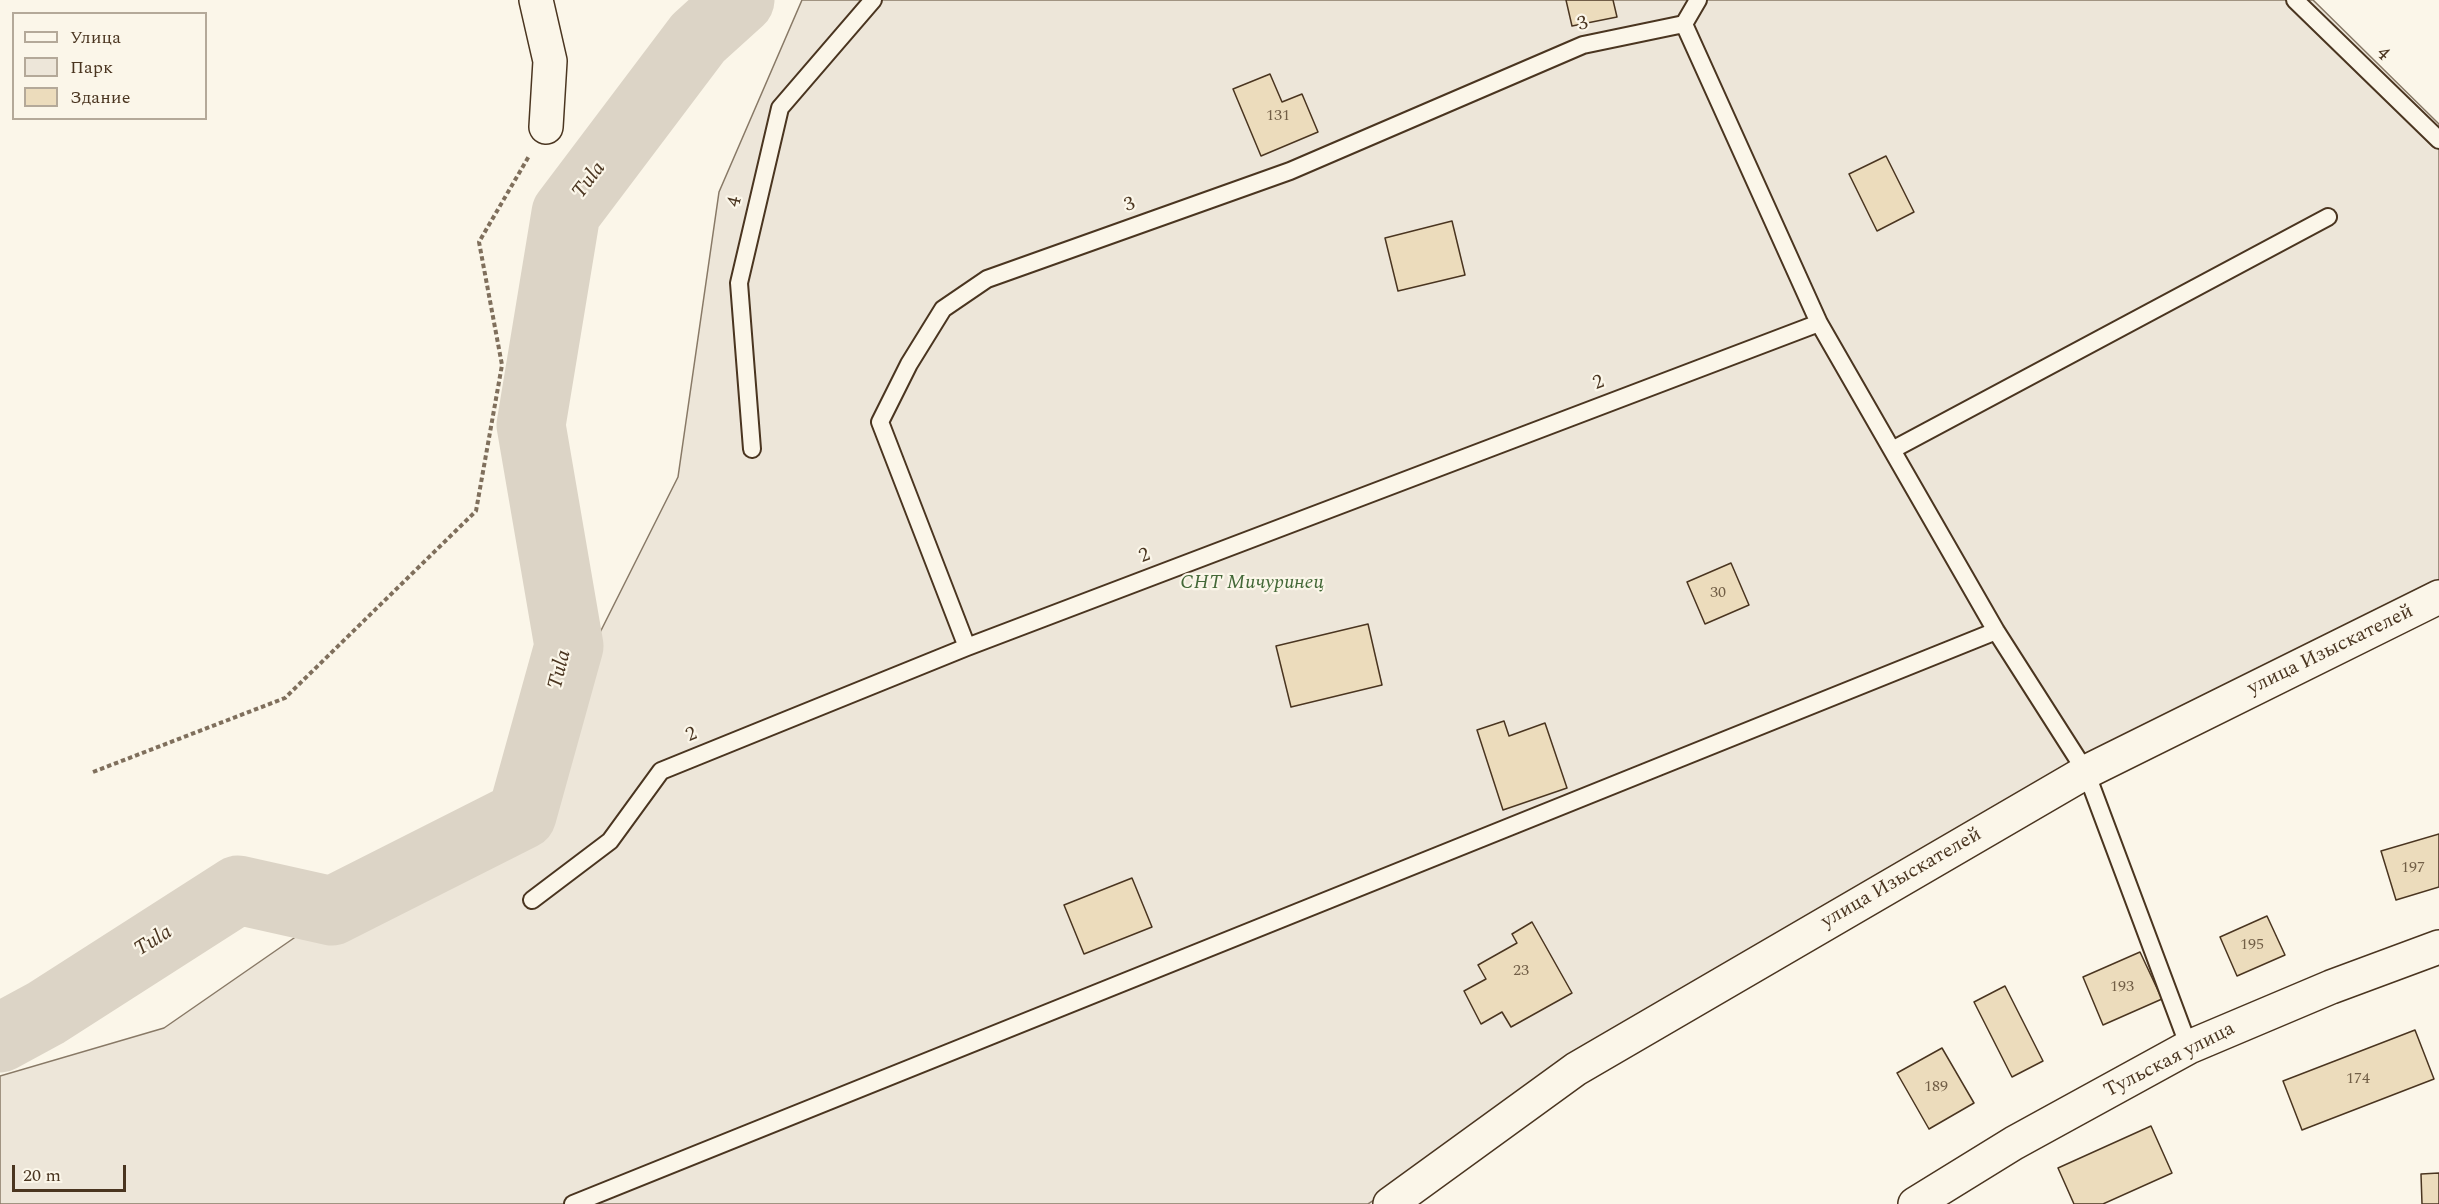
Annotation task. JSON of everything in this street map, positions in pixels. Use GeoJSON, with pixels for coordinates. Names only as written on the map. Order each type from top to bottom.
{"type":"FeatureCollection","features":[{"type":"Feature","properties":{"kind":"street"},"geometry":{"type":"LineString","coordinates":[[536,0],[550,61],[546,127]]}},
{"type":"Feature","properties":{"kind":"street","name":"улица Изыскателей"},"geometry":{"type":"LineString","coordinates":[[1390,1204],[1576,1069],[2086,772],[2439,597]]}},
{"type":"Feature","properties":{"kind":"street","name":"Тульская улица"},"geometry":{"type":"LineString","coordinates":[[1915,1204],[2014,1143],[2189,1047],[2331,987],[2439,947]]}},
{"type":"Feature","properties":{"kind":"lane","name":"4"},"geometry":{"type":"LineString","coordinates":[[752,449],[739,283],[780,108],[873,0]]}},
{"type":"Feature","properties":{"kind":"lane"},"geometry":{"type":"LineString","coordinates":[[1698,0],[1684,24],[1819,323],[1996,631],[2086,772],[2189,1047]]}},
{"type":"Feature","properties":{"kind":"lane","name":"4"},"geometry":{"type":"LineString","coordinates":[[2295,0],[2439,140]]}},
{"type":"Feature","properties":{"kind":"lane","name":"3"},"geometry":{"type":"LineString","coordinates":[[967,647],[879,422],[909,364],[943,309],[987,279],[1290,171],[1583,45],[1684,24]]}},
{"type":"Feature","properties":{"kind":"lane"},"geometry":{"type":"LineString","coordinates":[[1892,450],[2328,217]]}},
{"type":"Feature","properties":{"kind":"lane","name":"2"},"geometry":{"type":"LineString","coordinates":[[532,900],[610,841],[661,771],[967,647],[1819,323]]}},
{"type":"Feature","properties":{"kind":"lane"},"geometry":{"type":"LineString","coordinates":[[573,1204],[1996,631]]}},
{"type":"Feature","properties":{"kind":"path"},"geometry":{"type":"LineString","coordinates":[[93,772],[285,698],[476,511],[502,365],[479,242],[546,127]]}},
{"type":"Feature","properties":{"kind":"green space","name":"СНТ Мичуринец"},"geometry":{"type":"Polygon","coordinates":[[[802,0],[2313,0],[2439,124],[2439,598],[1576,1069],[1368,1204],[0,1204],[0,1076],[164,1028],[528,776],[678,477],[719,192],[802,0]]]}},
{"type":"Feature","properties":{"kind":"building"},"geometry":{"type":"Polygon","coordinates":[[[1566,0],[1613,0],[1617,17],[1572,26],[1566,0]]]}},
{"type":"Feature","properties":{"kind":"building"},"geometry":{"type":"Polygon","coordinates":[[[1270,74],[1282,102],[1302,94],[1318,132],[1261,156],[1233,89],[1270,74]]]}},
{"type":"Feature","properties":{"kind":"building"},"geometry":{"type":"Polygon","coordinates":[[[1886,156],[1914,212],[1877,231],[1849,174],[1886,156]]]}},
{"type":"Feature","properties":{"kind":"building"},"geometry":{"type":"Polygon","coordinates":[[[1452,221],[1465,275],[1398,291],[1385,238],[1452,221]]]}},
{"type":"Feature","properties":{"kind":"building"},"geometry":{"type":"Polygon","coordinates":[[[1731,563],[1749,605],[1705,624],[1687,582],[1731,563]]]}},
{"type":"Feature","properties":{"kind":"building"},"geometry":{"type":"Polygon","coordinates":[[[1368,624],[1382,685],[1291,707],[1276,646],[1368,624]]]}},
{"type":"Feature","properties":{"kind":"building"},"geometry":{"type":"Polygon","coordinates":[[[1504,721],[1509,736],[1545,723],[1567,788],[1503,810],[1477,730],[1504,721]]]}},
{"type":"Feature","properties":{"kind":"building"},"geometry":{"type":"Polygon","coordinates":[[[2439,834],[2439,887],[2396,900],[2381,851],[2439,834]]]}},
{"type":"Feature","properties":{"kind":"building"},"geometry":{"type":"Polygon","coordinates":[[[1132,878],[1152,927],[1084,954],[1064,905],[1132,878]]]}},
{"type":"Feature","properties":{"kind":"building"},"geometry":{"type":"Polygon","coordinates":[[[2267,916],[2285,955],[2237,976],[2220,937],[2267,916]]]}},
{"type":"Feature","properties":{"kind":"building"},"geometry":{"type":"Polygon","coordinates":[[[1532,922],[1572,993],[1511,1027],[1502,1012],[1481,1024],[1464,991],[1486,979],[1478,965],[1517,943],[1512,934],[1532,922]]]}},
{"type":"Feature","properties":{"kind":"building"},"geometry":{"type":"Polygon","coordinates":[[[2140,952],[2162,999],[2103,1025],[2083,977],[2140,952]]]}},
{"type":"Feature","properties":{"kind":"building"},"geometry":{"type":"Polygon","coordinates":[[[2005,986],[2043,1061],[2012,1077],[1974,1002],[2005,986]]]}},
{"type":"Feature","properties":{"kind":"building"},"geometry":{"type":"Polygon","coordinates":[[[2415,1030],[2434,1079],[2302,1130],[2283,1081],[2415,1030]]]}},
{"type":"Feature","properties":{"kind":"building"},"geometry":{"type":"Polygon","coordinates":[[[1942,1048],[1974,1103],[1929,1129],[1897,1073],[1942,1048]]]}},
{"type":"Feature","properties":{"kind":"building"},"geometry":{"type":"Polygon","coordinates":[[[2151,1126],[2172,1173],[2103,1204],[2074,1204],[2058,1168],[2151,1126]]]}},
{"type":"Feature","properties":{"kind":"building"},"geometry":{"type":"Polygon","coordinates":[[[2439,1173],[2439,1204],[2422,1204],[2421,1174],[2439,1173]]]}},
{"type":"Feature","properties":{"kind":"waterway","name":"Tula"},"geometry":{"type":"LineString","coordinates":[[0,1038],[46,1013],[238,890],[332,911],[522,815],[569,646],[531,425],[566,213],[698,38],[740,0]]}}]}
